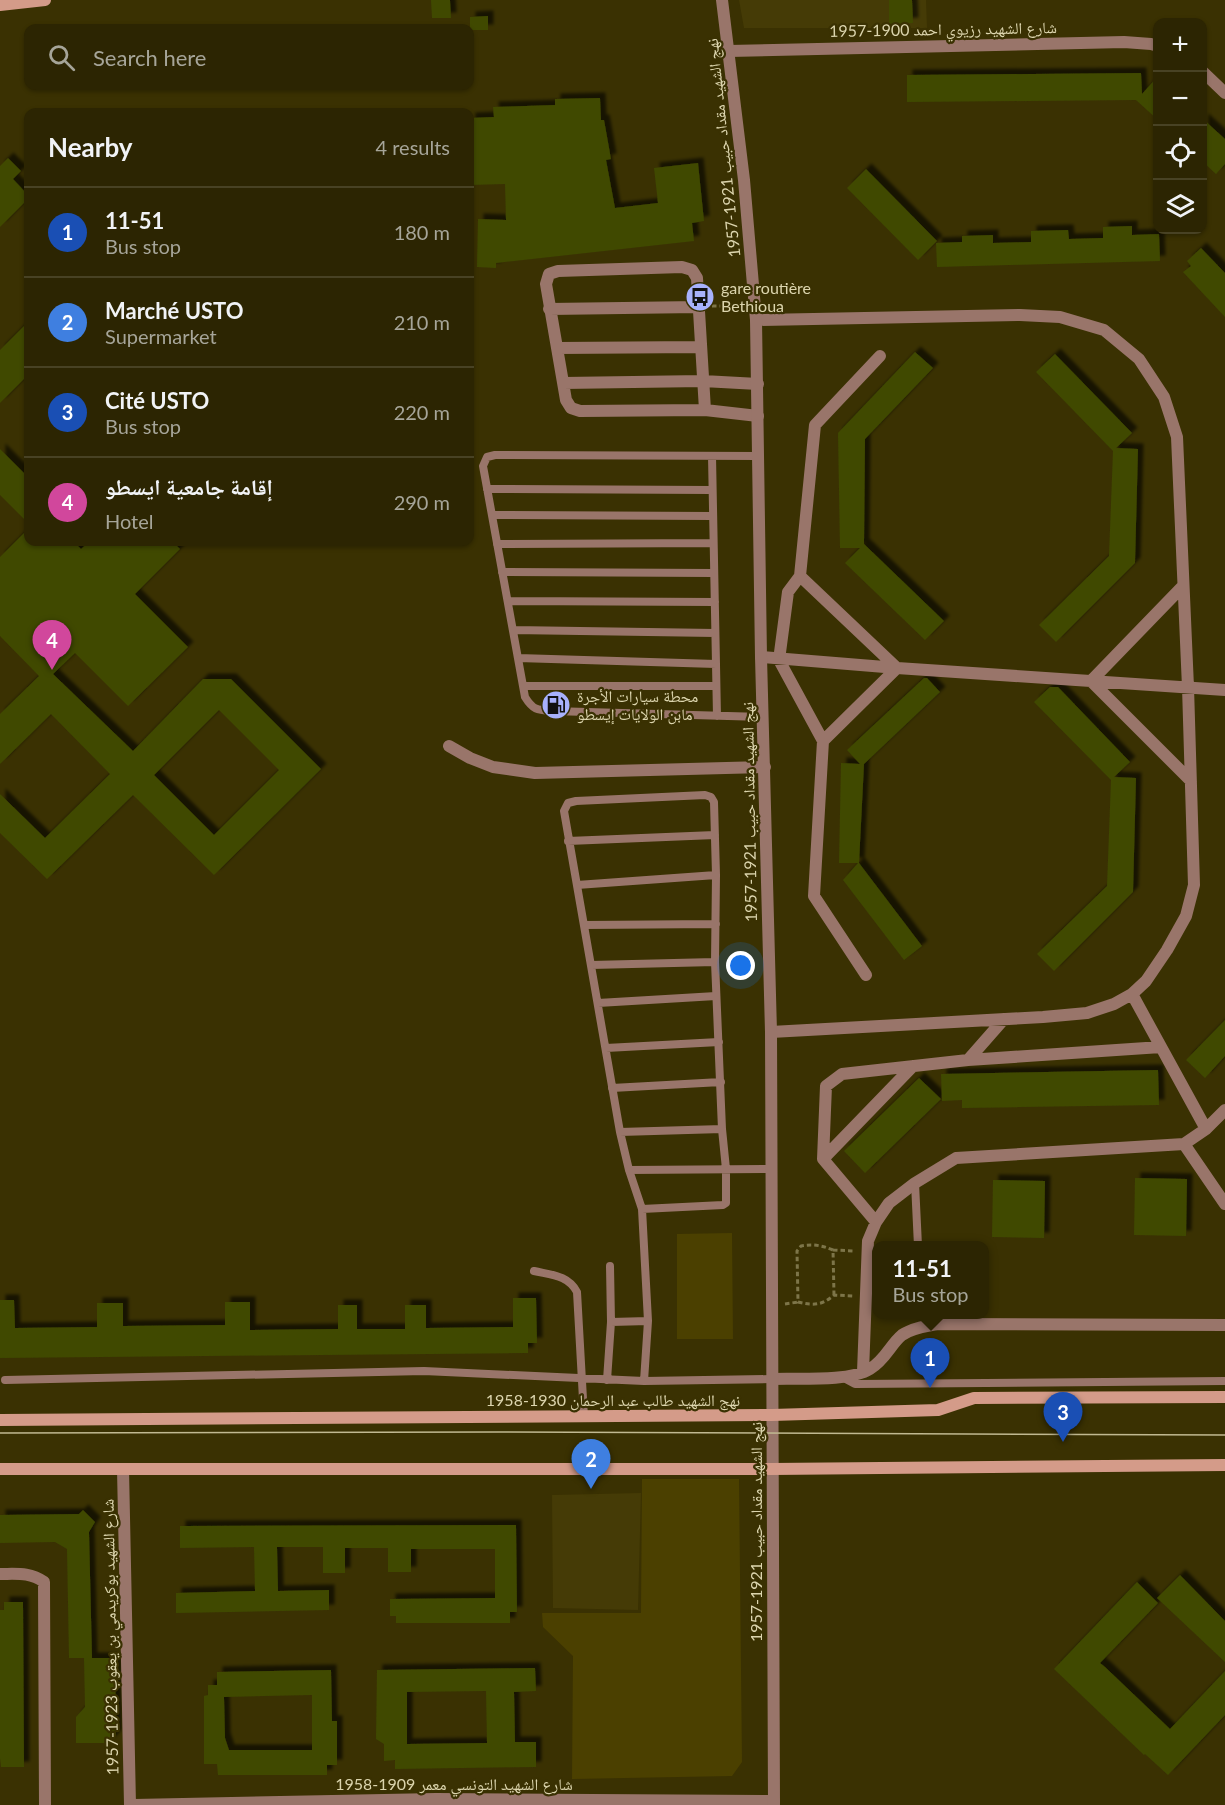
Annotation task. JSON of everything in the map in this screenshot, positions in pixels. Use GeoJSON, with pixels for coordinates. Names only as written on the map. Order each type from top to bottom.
{"type":"FeatureCollection","features":[{"type":"Feature","properties":{"kind":"main road"},"geometry":{"type":"LineString","coordinates":[[0,5],[45,0]]}},
{"type":"Feature","properties":{"kind":"main road","name":"نهج الشهيد طالب عبد الرحمان 1930-1958"},"geometry":{"type":"LineString","coordinates":[[0,1420],[772,1415],[938,1410],[974,1398],[1225,1397]]}},
{"type":"Feature","properties":{"kind":"main road"},"geometry":{"type":"LineString","coordinates":[[0,1469],[772,1470],[1225,1465]]}},
{"type":"Feature","properties":{"kind":"street","name":"نهج الشهيد مقداد حبيب 1921-1957"},"geometry":{"type":"LineString","coordinates":[[722,0],[744,180],[756,320],[759,416],[761,657],[771,1032],[774,1803]]}},
{"type":"Feature","properties":{"kind":"street","name":"شارع الشهيد رزيوي احمد 1900-1957"},"geometry":{"type":"LineString","coordinates":[[729,51],[1124,42],[1153,45]]}},
{"type":"Feature","properties":{"kind":"street"},"geometry":{"type":"LineString","coordinates":[[1204,72],[1225,93]]}},
{"type":"Feature","properties":{"kind":"street"},"geometry":{"type":"LineString","coordinates":[[705,410],[697,278],[692,270],[682,267],[558,271],[549,274],[546,284],[549,309],[566,400],[571,408],[580,411],[705,410],[759,416]]}},
{"type":"Feature","properties":{"kind":"street"},"geometry":{"type":"LineString","coordinates":[[549,309],[698,307]]}},
{"type":"Feature","properties":{"kind":"street"},"geometry":{"type":"LineString","coordinates":[[756,320],[1020,315],[1060,317],[1104,330],[1139,359],[1164,397],[1177,437],[1194,885],[1186,916],[1167,950],[1146,981],[1132,994],[1114,1005],[1087,1012],[1004,1019],[771,1032]]}},
{"type":"Feature","properties":{"kind":"street"},"geometry":{"type":"LineString","coordinates":[[556,348],[701,347]]}},
{"type":"Feature","properties":{"kind":"street"},"geometry":{"type":"LineString","coordinates":[[866,975],[814,896],[823,741],[779,660],[788,592],[800,576],[815,425],[880,356]]}},
{"type":"Feature","properties":{"kind":"street"},"geometry":{"type":"LineString","coordinates":[[563,382],[703,381],[758,384]]}},
{"type":"Feature","properties":{"kind":"street"},"geometry":{"type":"LineString","coordinates":[[800,576],[897,668]]}},
{"type":"Feature","properties":{"kind":"street"},"geometry":{"type":"LineString","coordinates":[[1091,681],[1184,586]]}},
{"type":"Feature","properties":{"kind":"street"},"geometry":{"type":"LineString","coordinates":[[761,657],[1225,690]]}},
{"type":"Feature","properties":{"kind":"street"},"geometry":{"type":"LineString","coordinates":[[823,741],[897,668]]}},
{"type":"Feature","properties":{"kind":"street"},"geometry":{"type":"LineString","coordinates":[[1091,681],[1191,781]]}},
{"type":"Feature","properties":{"kind":"street"},"geometry":{"type":"LineString","coordinates":[[449,746],[493,767],[535,773],[765,767]]}},
{"type":"Feature","properties":{"kind":"street"},"geometry":{"type":"LineString","coordinates":[[1132,994],[1206,1129]]}},
{"type":"Feature","properties":{"kind":"street"},"geometry":{"type":"LineString","coordinates":[[968,1060],[1004,1019]]}},
{"type":"Feature","properties":{"kind":"street"},"geometry":{"type":"LineString","coordinates":[[876,1222],[824,1159],[826,1086],[842,1074],[968,1060],[1161,1047]]}},
{"type":"Feature","properties":{"kind":"street"},"geometry":{"type":"LineString","coordinates":[[824,1159],[913,1066]]}},
{"type":"Feature","properties":{"kind":"street"},"geometry":{"type":"LineString","coordinates":[[863,1372],[868,1241],[876,1222],[889,1203],[915,1183],[956,1158],[1184,1144],[1206,1129],[1225,1110]]}},
{"type":"Feature","properties":{"kind":"street"},"geometry":{"type":"LineString","coordinates":[[1184,1144],[1225,1203]]}},
{"type":"Feature","properties":{"kind":"street"},"geometry":{"type":"LineString","coordinates":[[772,1379],[842,1377],[863,1372],[881,1361],[903,1335],[919,1327],[938,1324],[1225,1325]]}},
{"type":"Feature","properties":{"kind":"street","name":"شارع الشهيد بوكريدمي بن يعقوب 1923-1957"},"geometry":{"type":"LineString","coordinates":[[123,1469],[132,1805]]}},
{"type":"Feature","properties":{"kind":"street"},"geometry":{"type":"LineString","coordinates":[[0,1574],[28,1574],[44,1582],[45,1805]]}},
{"type":"Feature","properties":{"kind":"street","name":"شارع الشهيد التونسي معمر 1909-1958"},"geometry":{"type":"LineString","coordinates":[[132,1805],[435,1799],[459,1803],[556,1799],[774,1803]]}},
{"type":"Feature","properties":{"kind":"lane"},"geometry":{"type":"LineString","coordinates":[[759,456],[495,455],[487,457],[483,466],[525,697],[531,706],[539,710],[763,717]]}},
{"type":"Feature","properties":{"kind":"lane"},"geometry":{"type":"LineString","coordinates":[[712,456],[717,716]]}},
{"type":"Feature","properties":{"kind":"lane"},"geometry":{"type":"LineString","coordinates":[[487,489],[712,490]]}},
{"type":"Feature","properties":{"kind":"lane"},"geometry":{"type":"LineString","coordinates":[[492,515],[713,516]]}},
{"type":"Feature","properties":{"kind":"lane"},"geometry":{"type":"LineString","coordinates":[[497,544],[713,543]]}},
{"type":"Feature","properties":{"kind":"lane"},"geometry":{"type":"LineString","coordinates":[[502,572],[714,573]]}},
{"type":"Feature","properties":{"kind":"lane"},"geometry":{"type":"LineString","coordinates":[[507,601],[715,602]]}},
{"type":"Feature","properties":{"kind":"lane"},"geometry":{"type":"LineString","coordinates":[[513,630],[715,633]]}},
{"type":"Feature","properties":{"kind":"lane"},"geometry":{"type":"LineString","coordinates":[[518,658],[716,664]]}},
{"type":"Feature","properties":{"kind":"lane"},"geometry":{"type":"LineString","coordinates":[[523,686],[717,686]]}},
{"type":"Feature","properties":{"kind":"lane"},"geometry":{"type":"LineString","coordinates":[[642,1209],[723,1205],[727,1199],[716,996],[714,802],[711,797],[705,795],[576,801],[568,804],[564,811],[620,1132],[642,1209],[648,1321],[645,1381]]}},
{"type":"Feature","properties":{"kind":"lane"},"geometry":{"type":"LineString","coordinates":[[568,841],[715,835]]}},
{"type":"Feature","properties":{"kind":"lane"},"geometry":{"type":"LineString","coordinates":[[577,885],[716,875]]}},
{"type":"Feature","properties":{"kind":"lane"},"geometry":{"type":"LineString","coordinates":[[584,925],[716,924]]}},
{"type":"Feature","properties":{"kind":"lane"},"geometry":{"type":"LineString","coordinates":[[591,964],[715,962]]}},
{"type":"Feature","properties":{"kind":"lane"},"geometry":{"type":"LineString","coordinates":[[598,1003],[716,996]]}},
{"type":"Feature","properties":{"kind":"lane"},"geometry":{"type":"LineString","coordinates":[[606,1048],[719,1042]]}},
{"type":"Feature","properties":{"kind":"lane"},"geometry":{"type":"LineString","coordinates":[[612,1088],[721,1082]]}},
{"type":"Feature","properties":{"kind":"lane"},"geometry":{"type":"LineString","coordinates":[[620,1132],[722,1129]]}},
{"type":"Feature","properties":{"kind":"lane"},"geometry":{"type":"LineString","coordinates":[[630,1170],[771,1169]]}},
{"type":"Feature","properties":{"kind":"lane"},"geometry":{"type":"LineString","coordinates":[[915,1183],[918,1241]]}},
{"type":"Feature","properties":{"kind":"lane"},"geometry":{"type":"LineString","coordinates":[[608,1380],[611,1322],[610,1266]]}},
{"type":"Feature","properties":{"kind":"lane"},"geometry":{"type":"LineString","coordinates":[[534,1271],[564,1277],[573,1284],[577,1292],[584,1417]]}},
{"type":"Feature","properties":{"kind":"lane"},"geometry":{"type":"LineString","coordinates":[[611,1322],[648,1321]]}},
{"type":"Feature","properties":{"kind":"lane"},"geometry":{"type":"LineString","coordinates":[[5,1380],[424,1371],[645,1381],[772,1379]]}},
{"type":"Feature","properties":{"kind":"lane"},"geometry":{"type":"LineString","coordinates":[[842,1377],[855,1384],[1225,1381]]}},
{"type":"Feature","properties":{"kind":"path"},"geometry":{"type":"LineString","coordinates":[[698,307],[755,306]]}},
{"type":"Feature","properties":{"kind":"path"},"geometry":{"type":"LineString","coordinates":[[833,1250],[834,1295],[828,1301],[818,1305],[798,1302],[797,1251],[801,1246],[811,1244],[833,1250],[867,1251]]}},
{"type":"Feature","properties":{"kind":"shaded area"},"geometry":{"type":"Polygon","coordinates":[[[739,0],[926,0],[927,28],[744,28],[739,0]]]}},
{"type":"Feature","properties":{"kind":"shaded area"},"geometry":{"type":"Polygon","coordinates":[[[732,1233],[733,1339],[677,1339],[677,1234],[732,1233]]]}},
{"type":"Feature","properties":{"kind":"shaded area"},"geometry":{"type":"Polygon","coordinates":[[[642,1479],[739,1479],[742,1762],[732,1776],[572,1779],[573,1656],[543,1627],[542,1613],[641,1613],[642,1479]]]}},
{"type":"Feature","properties":{"kind":"shaded area"},"geometry":{"type":"Polygon","coordinates":[[[641,1493],[638,1610],[553,1608],[552,1495],[641,1493]]]}},
{"type":"Feature","properties":{"kind":"building"},"geometry":{"type":"Polygon","coordinates":[[[431,0],[450,0],[451,18],[432,18],[431,0]]]}},
{"type":"Feature","properties":{"kind":"building"},"geometry":{"type":"Polygon","coordinates":[[[889,0],[912,0],[913,23],[889,24],[889,0]]]}},
{"type":"Feature","properties":{"kind":"building"},"geometry":{"type":"Polygon","coordinates":[[[488,16],[488,30],[474,30],[474,24],[470,24],[470,17],[488,16]]]}},
{"type":"Feature","properties":{"kind":"building"},"geometry":{"type":"Polygon","coordinates":[[[1141,73],[1142,94],[1153,82],[1153,115],[1136,100],[907,102],[907,75],[1141,73]]]}},
{"type":"Feature","properties":{"kind":"building"},"geometry":{"type":"Polygon","coordinates":[[[600,98],[601,120],[604,120],[611,159],[606,160],[615,208],[658,203],[654,168],[698,163],[704,221],[692,223],[694,241],[496,263],[496,268],[477,267],[478,219],[506,220],[505,184],[474,185],[474,118],[494,117],[493,107],[555,105],[555,99],[600,98]]]}},
{"type":"Feature","properties":{"kind":"building"},"geometry":{"type":"Polygon","coordinates":[[[1207,123],[1225,139],[1225,164],[1216,174],[1207,166],[1207,123]]]}},
{"type":"Feature","properties":{"kind":"building"},"geometry":{"type":"Polygon","coordinates":[[[8,158],[21,171],[13,179],[24,191],[24,203],[0,227],[0,166],[8,158]]]}},
{"type":"Feature","properties":{"kind":"building"},"geometry":{"type":"Polygon","coordinates":[[[866,169],[937,241],[918,260],[847,188],[866,169]]]}},
{"type":"Feature","properties":{"kind":"building"},"geometry":{"type":"Polygon","coordinates":[[[1132,226],[1132,235],[1159,234],[1160,261],[937,267],[936,243],[962,242],[962,236],[993,235],[993,243],[1031,242],[1031,231],[1068,230],[1069,239],[1103,238],[1103,227],[1132,226]]]}},
{"type":"Feature","properties":{"kind":"building"},"geometry":{"type":"Polygon","coordinates":[[[1201,248],[1225,273],[1225,317],[1183,272],[1191,266],[1187,261],[1201,248]]]}},
{"type":"Feature","properties":{"kind":"building"},"geometry":{"type":"Polygon","coordinates":[[[24,326],[24,379],[0,403],[0,350],[24,326]]]}},
{"type":"Feature","properties":{"kind":"building"},"geometry":{"type":"Polygon","coordinates":[[[915,352],[933,368],[865,439],[864,544],[944,621],[925,640],[845,563],[860,548],[840,548],[838,433],[915,352]]]}},
{"type":"Feature","properties":{"kind":"building"},"geometry":{"type":"Polygon","coordinates":[[[1055,354],[1132,433],[1116,448],[1138,449],[1135,563],[1056,642],[1039,625],[1109,556],[1113,451],[1036,372],[1055,354]]]}},
{"type":"Feature","properties":{"kind":"building"},"geometry":{"type":"Polygon","coordinates":[[[0,449],[24,473],[24,519],[0,495],[0,449]]]}},
{"type":"Feature","properties":{"kind":"building"},"geometry":{"type":"Polygon","coordinates":[[[24,533],[24,546],[78,546],[81,549],[84,546],[177,546],[180,549],[135,594],[188,647],[128,706],[75,653],[53,674],[133,751],[203,679],[231,679],[321,769],[214,875],[133,795],[47,879],[0,833],[0,794],[45,838],[110,774],[51,714],[0,764],[0,714],[39,676],[0,636],[0,557],[24,533]],[[219,710],[154,775],[214,835],[279,770],[219,710]]]}},
{"type":"Feature","properties":{"kind":"building"},"geometry":{"type":"Polygon","coordinates":[[[924,678],[927,678],[940,692],[864,764],[859,863],[922,946],[904,960],[843,880],[858,863],[839,863],[841,763],[860,764],[847,750],[924,678]]]}},
{"type":"Feature","properties":{"kind":"building"},"geometry":{"type":"Polygon","coordinates":[[[1050,687],[1058,687],[1130,762],[1114,777],[1136,778],[1133,892],[1054,971],[1037,954],[1107,886],[1111,780],[1034,702],[1050,687]]]}},
{"type":"Feature","properties":{"kind":"building"},"geometry":{"type":"Polygon","coordinates":[[[1225,1020],[1225,1056],[1205,1078],[1186,1060],[1225,1020]]]}},
{"type":"Feature","properties":{"kind":"building"},"geometry":{"type":"Polygon","coordinates":[[[1158,1070],[1159,1105],[962,1108],[962,1100],[942,1101],[941,1074],[1158,1070]]]}},
{"type":"Feature","properties":{"kind":"building"},"geometry":{"type":"Polygon","coordinates":[[[919,1078],[941,1099],[865,1173],[844,1151],[919,1078]]]}},
{"type":"Feature","properties":{"kind":"building"},"geometry":{"type":"Polygon","coordinates":[[[1135,1178],[1187,1179],[1186,1236],[1134,1235],[1135,1178]]]}},
{"type":"Feature","properties":{"kind":"building"},"geometry":{"type":"Polygon","coordinates":[[[993,1180],[1045,1181],[1044,1238],[992,1237],[993,1180]]]}},
{"type":"Feature","properties":{"kind":"building"},"geometry":{"type":"Polygon","coordinates":[[[513,1298],[536,1298],[537,1343],[528,1343],[528,1353],[0,1358],[0,1300],[14,1300],[15,1328],[97,1327],[97,1303],[123,1303],[123,1326],[225,1325],[225,1302],[250,1302],[250,1330],[338,1329],[338,1305],[357,1305],[357,1329],[405,1329],[405,1305],[426,1305],[426,1328],[513,1327],[513,1298]]]}},
{"type":"Feature","properties":{"kind":"building"},"geometry":{"type":"Polygon","coordinates":[[[83,1510],[95,1522],[89,1532],[92,1658],[69,1658],[67,1549],[55,1542],[0,1543],[0,1515],[79,1514],[83,1510]]]}},
{"type":"Feature","properties":{"kind":"building"},"geometry":{"type":"Polygon","coordinates":[[[516,1525],[517,1612],[510,1612],[510,1623],[396,1623],[396,1616],[390,1616],[390,1599],[495,1598],[495,1549],[411,1549],[411,1572],[388,1572],[388,1548],[345,1548],[345,1573],[323,1573],[323,1547],[277,1547],[278,1591],[329,1590],[329,1610],[176,1613],[176,1593],[255,1591],[254,1547],[180,1548],[180,1526],[516,1525]]]}},
{"type":"Feature","properties":{"kind":"building"},"geometry":{"type":"Polygon","coordinates":[[[1180,1575],[1225,1621],[1225,1662],[1157,1598],[1180,1575]]]}},
{"type":"Feature","properties":{"kind":"building"},"geometry":{"type":"Polygon","coordinates":[[[1137,1582],[1158,1603],[1100,1663],[1170,1729],[1225,1671],[1225,1715],[1168,1775],[1054,1669],[1137,1582]]]}},
{"type":"Feature","properties":{"kind":"building"},"geometry":{"type":"Polygon","coordinates":[[[4,1602],[23,1602],[24,1767],[1,1767],[0,1610],[4,1610],[4,1602]]]}},
{"type":"Feature","properties":{"kind":"building"},"geometry":{"type":"Polygon","coordinates":[[[84,1658],[115,1658],[116,1735],[109,1743],[76,1743],[76,1717],[85,1707],[84,1658]]]}},
{"type":"Feature","properties":{"kind":"building"},"geometry":{"type":"Polygon","coordinates":[[[535,1668],[536,1691],[514,1692],[515,1742],[536,1742],[536,1767],[395,1769],[395,1760],[384,1761],[384,1744],[376,1739],[377,1670],[535,1668]],[[486,1691],[407,1692],[407,1744],[487,1743],[486,1691]]]}},
{"type":"Feature","properties":{"kind":"building"},"geometry":{"type":"Polygon","coordinates":[[[331,1670],[332,1721],[337,1721],[337,1765],[327,1765],[327,1775],[218,1775],[217,1764],[204,1764],[204,1696],[208,1695],[208,1685],[217,1685],[217,1672],[331,1670]],[[312,1695],[224,1697],[225,1738],[229,1750],[312,1750],[312,1695]]]}},
{"type":"Feature","properties":{"kind":"tram line"},"geometry":{"type":"LineString","coordinates":[[0,1433],[499,1432],[1225,1435]]}},
{"type":"Feature","properties":{"kind":"place","name":"gare routière Bethioua"},"geometry":{"type":"Point","coordinates":[700,297]}},
{"type":"Feature","properties":{"kind":"place","name":"إقامة جامعية ايسطو"},"geometry":{"type":"Point","coordinates":[52,670]}},
{"type":"Feature","properties":{"kind":"place","name":"محطة سيارات الأجرة مابن الولايات إيسطو"},"geometry":{"type":"Point","coordinates":[556,705]}},
{"type":"Feature","properties":{"kind":"place","name":"11-51"},"geometry":{"type":"Point","coordinates":[930,1388]}},
{"type":"Feature","properties":{"kind":"place","name":"Cité USTO"},"geometry":{"type":"Point","coordinates":[1063,1442]}},
{"type":"Feature","properties":{"kind":"place","name":"Marché USTO"},"geometry":{"type":"Point","coordinates":[591,1489]}}]}
